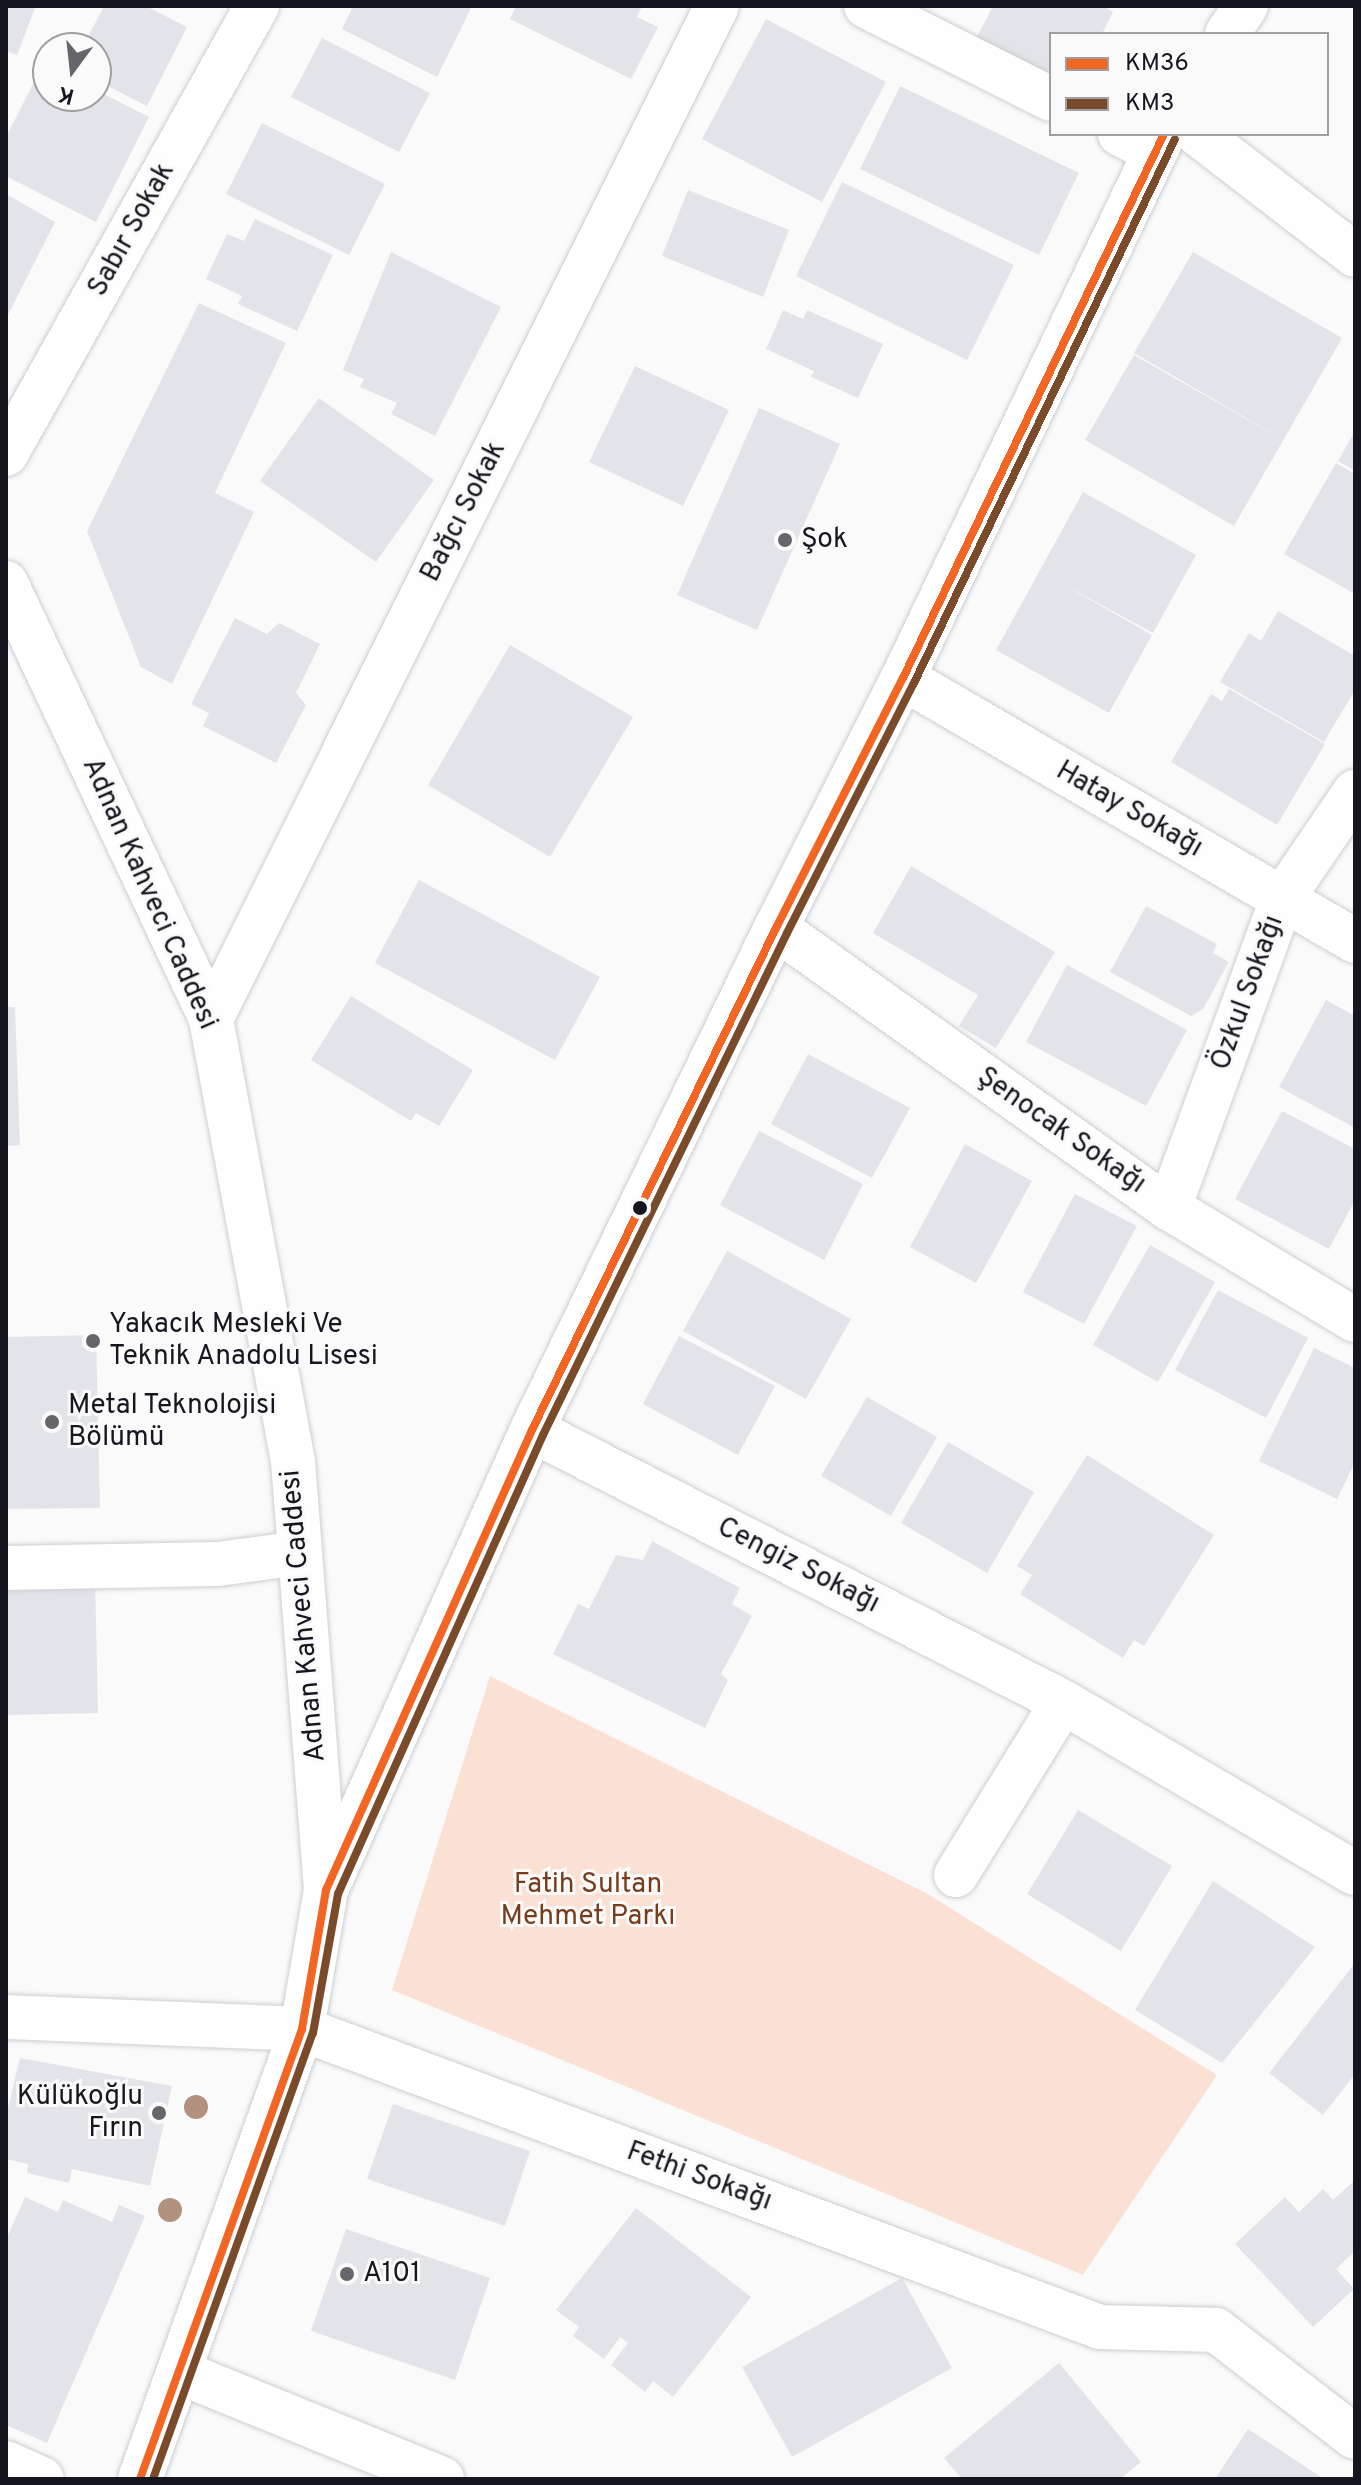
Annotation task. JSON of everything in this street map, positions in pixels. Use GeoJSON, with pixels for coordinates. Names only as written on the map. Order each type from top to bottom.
{"type":"FeatureCollection","features":[{"type":"Feature","properties":{"kind":"street","name":"Sabır Sokak"},"geometry":{"type":"LineString","coordinates":[[6,454],[257,6]]}},
{"type":"Feature","properties":{"kind":"street","name":"Bağcı Sokak"},"geometry":{"type":"LineString","coordinates":[[211,1019],[717,6]]}},
{"type":"Feature","properties":{"kind":"street"},"geometry":{"type":"LineString","coordinates":[[866,6],[1049,98]]}},
{"type":"Feature","properties":{"kind":"street"},"geometry":{"type":"LineString","coordinates":[[1228,32],[1246,6]]}},
{"type":"Feature","properties":{"kind":"street"},"geometry":{"type":"LineString","coordinates":[[1201,136],[1355,255]]}},
{"type":"Feature","properties":{"kind":"street"},"geometry":{"type":"LineString","coordinates":[[326,1890],[532,1430],[776,928],[903,678],[1146,140]]}},
{"type":"Feature","properties":{"kind":"street","name":"Adnan Kahveci Caddesi"},"geometry":{"type":"LineString","coordinates":[[6,583],[211,1019],[293,1461],[326,1890],[302,2029],[140,2479]]}},
{"type":"Feature","properties":{"kind":"street","name":"Hatay Sokağı"},"geometry":{"type":"LineString","coordinates":[[903,678],[1355,941]]}},
{"type":"Feature","properties":{"kind":"street","name":"Özkul Sokağı"},"geometry":{"type":"LineString","coordinates":[[1169,1208],[1282,899],[1355,792]]}},
{"type":"Feature","properties":{"kind":"street","name":"Şenocak Sokağı"},"geometry":{"type":"LineString","coordinates":[[776,928],[1169,1208],[1355,1320]]}},
{"type":"Feature","properties":{"kind":"street","name":"Cengiz Sokağı"},"geometry":{"type":"LineString","coordinates":[[532,1430],[1063,1702],[1355,1873]]}},
{"type":"Feature","properties":{"kind":"street"},"geometry":{"type":"LineString","coordinates":[[6,1568],[218,1564],[300,1553]]}},
{"type":"Feature","properties":{"kind":"street"},"geometry":{"type":"LineString","coordinates":[[956,1875],[1063,1702]]}},
{"type":"Feature","properties":{"kind":"street","name":"Fethi Sokağı"},"geometry":{"type":"LineString","coordinates":[[6,2017],[302,2029],[1100,2327],[1216,2330],[1355,2437]]}},
{"type":"Feature","properties":{"kind":"street"},"geometry":{"type":"LineString","coordinates":[[179,2372],[442,2479]]}},
{"type":"Feature","properties":{"kind":"street"},"geometry":{"type":"LineString","coordinates":[[6,2463],[42,2479]]}},
{"type":"Feature","properties":{"kind":"green space","name":"Fatih Sultan Mehmet Parkı"},"geometry":{"type":"Polygon","coordinates":[[[490,1676],[926,1893],[1217,2075],[1083,2275],[392,1990],[490,1676]]]}},
{"type":"Feature","properties":{"kind":"building"},"geometry":{"type":"Polygon","coordinates":[[[6,6],[35,8],[17,55],[6,51],[6,6]]]}},
{"type":"Feature","properties":{"kind":"building"},"geometry":{"type":"Polygon","coordinates":[[[104,6],[146,6],[187,27],[147,106],[112,88],[112,32],[90,32],[104,6]]]}},
{"type":"Feature","properties":{"kind":"building"},"geometry":{"type":"Polygon","coordinates":[[[353,6],[472,6],[437,77],[342,29],[353,6]]]}},
{"type":"Feature","properties":{"kind":"building"},"geometry":{"type":"Polygon","coordinates":[[[516,6],[642,6],[637,17],[658,27],[631,79],[510,19],[516,6]]]}},
{"type":"Feature","properties":{"kind":"building"},"geometry":{"type":"Polygon","coordinates":[[[993,6],[1102,6],[1113,12],[1103,32],[1049,32],[1049,84],[973,45],[993,6]]]}},
{"type":"Feature","properties":{"kind":"building"},"geometry":{"type":"Polygon","coordinates":[[[766,19],[886,82],[822,202],[702,139],[766,19]]]}},
{"type":"Feature","properties":{"kind":"building"},"geometry":{"type":"Polygon","coordinates":[[[322,38],[430,93],[399,152],[291,97],[322,38]]]}},
{"type":"Feature","properties":{"kind":"building"},"geometry":{"type":"Polygon","coordinates":[[[32,86],[32,112],[112,112],[112,98],[149,117],[96,222],[6,176],[6,137],[32,86]]]}},
{"type":"Feature","properties":{"kind":"building"},"geometry":{"type":"Polygon","coordinates":[[[900,86],[1079,173],[1039,255],[860,169],[900,86]]]}},
{"type":"Feature","properties":{"kind":"building"},"geometry":{"type":"Polygon","coordinates":[[[262,123],[385,184],[349,255],[226,194],[262,123]]]}},
{"type":"Feature","properties":{"kind":"building"},"geometry":{"type":"Polygon","coordinates":[[[842,182],[1014,265],[967,360],[796,276],[842,182]]]}},
{"type":"Feature","properties":{"kind":"building"},"geometry":{"type":"Polygon","coordinates":[[[688,190],[789,230],[763,297],[662,256],[688,190]]]}},
{"type":"Feature","properties":{"kind":"building"},"geometry":{"type":"Polygon","coordinates":[[[6,194],[55,222],[6,319],[6,194]]]}},
{"type":"Feature","properties":{"kind":"building"},"geometry":{"type":"Polygon","coordinates":[[[255,219],[333,255],[297,331],[238,304],[242,296],[206,279],[227,234],[244,241],[255,219]]]}},
{"type":"Feature","properties":{"kind":"building"},"geometry":{"type":"Polygon","coordinates":[[[391,252],[501,307],[435,436],[391,414],[397,403],[360,387],[364,379],[343,370],[391,252]]]}},
{"type":"Feature","properties":{"kind":"building"},"geometry":{"type":"Polygon","coordinates":[[[1193,252],[1342,338],[1234,526],[1085,440],[1134,355],[1280,438],[1134,353],[1193,252]]]}},
{"type":"Feature","properties":{"kind":"building"},"geometry":{"type":"Polygon","coordinates":[[[199,303],[286,343],[215,493],[254,512],[172,684],[141,667],[87,531],[199,303]]]}},
{"type":"Feature","properties":{"kind":"building"},"geometry":{"type":"Polygon","coordinates":[[[783,310],[803,319],[807,310],[883,344],[858,398],[811,377],[814,371],[766,349],[783,310]]]}},
{"type":"Feature","properties":{"kind":"building"},"geometry":{"type":"Polygon","coordinates":[[[635,366],[729,410],[683,506],[589,462],[635,366]]]}},
{"type":"Feature","properties":{"kind":"building"},"geometry":{"type":"Polygon","coordinates":[[[319,398],[434,480],[376,562],[260,481],[319,398]]]}},
{"type":"Feature","properties":{"kind":"building"},"geometry":{"type":"Polygon","coordinates":[[[759,408],[840,444],[757,630],[677,595],[759,408]]]}},
{"type":"Feature","properties":{"kind":"building"},"geometry":{"type":"Polygon","coordinates":[[[1355,431],[1355,471],[1338,461],[1355,431]]]}},
{"type":"Feature","properties":{"kind":"building"},"geometry":{"type":"Polygon","coordinates":[[[1336,463],[1355,474],[1355,594],[1284,554],[1336,463]]]}},
{"type":"Feature","properties":{"kind":"building"},"geometry":{"type":"Polygon","coordinates":[[[1083,492],[1196,555],[1153,633],[1061,583],[1152,635],[1109,713],[996,650],[1083,492]]]}},
{"type":"Feature","properties":{"kind":"building"},"geometry":{"type":"Polygon","coordinates":[[[1278,611],[1355,656],[1355,690],[1324,742],[1220,682],[1249,633],[1261,641],[1278,611]]]}},
{"type":"Feature","properties":{"kind":"building"},"geometry":{"type":"Polygon","coordinates":[[[235,618],[267,634],[279,623],[320,644],[296,693],[306,705],[276,763],[203,726],[209,713],[191,704],[235,618]]]}},
{"type":"Feature","properties":{"kind":"building"},"geometry":{"type":"Polygon","coordinates":[[[510,645],[633,717],[550,857],[428,785],[510,645]]]}},
{"type":"Feature","properties":{"kind":"building"},"geometry":{"type":"Polygon","coordinates":[[[1229,689],[1325,744],[1277,825],[1171,762],[1211,694],[1222,701],[1229,689]]]}},
{"type":"Feature","properties":{"kind":"building"},"geometry":{"type":"Polygon","coordinates":[[[911,866],[1055,952],[996,1048],[959,1026],[978,995],[873,933],[911,866]]]}},
{"type":"Feature","properties":{"kind":"building"},"geometry":{"type":"Polygon","coordinates":[[[419,880],[600,977],[555,1060],[375,963],[419,880]]]}},
{"type":"Feature","properties":{"kind":"building"},"geometry":{"type":"Polygon","coordinates":[[[1146,906],[1217,944],[1213,953],[1229,962],[1203,1009],[1191,1016],[1110,972],[1146,906]]]}},
{"type":"Feature","properties":{"kind":"building"},"geometry":{"type":"Polygon","coordinates":[[[1067,965],[1187,1030],[1146,1106],[1026,1042],[1067,965]]]}},
{"type":"Feature","properties":{"kind":"building"},"geometry":{"type":"Polygon","coordinates":[[[351,996],[473,1070],[439,1126],[416,1113],[411,1121],[311,1060],[351,996]]]}},
{"type":"Feature","properties":{"kind":"building"},"geometry":{"type":"Polygon","coordinates":[[[1326,1000],[1355,1016],[1355,1128],[1279,1087],[1326,1000]]]}},
{"type":"Feature","properties":{"kind":"building"},"geometry":{"type":"Polygon","coordinates":[[[6,1007],[15,1007],[20,1145],[6,1146],[6,1007]]]}},
{"type":"Feature","properties":{"kind":"building"},"geometry":{"type":"Polygon","coordinates":[[[808,1054],[910,1108],[872,1178],[771,1124],[808,1054]]]}},
{"type":"Feature","properties":{"kind":"building"},"geometry":{"type":"Polygon","coordinates":[[[1282,1111],[1355,1149],[1355,1200],[1329,1249],[1235,1199],[1282,1111]]]}},
{"type":"Feature","properties":{"kind":"building"},"geometry":{"type":"Polygon","coordinates":[[[759,1131],[863,1184],[824,1260],[720,1205],[759,1131]]]}},
{"type":"Feature","properties":{"kind":"building"},"geometry":{"type":"Polygon","coordinates":[[[965,1144],[1032,1181],[976,1283],[910,1247],[965,1144]]]}},
{"type":"Feature","properties":{"kind":"building"},"geometry":{"type":"Polygon","coordinates":[[[1075,1194],[1137,1226],[1084,1324],[1023,1292],[1075,1194]]]}},
{"type":"Feature","properties":{"kind":"building"},"geometry":{"type":"Polygon","coordinates":[[[1150,1245],[1215,1282],[1158,1382],[1093,1345],[1150,1245]]]}},
{"type":"Feature","properties":{"kind":"building"},"geometry":{"type":"Polygon","coordinates":[[[727,1251],[851,1319],[806,1399],[683,1331],[727,1251]]]}},
{"type":"Feature","properties":{"kind":"building"},"geometry":{"type":"Polygon","coordinates":[[[1218,1290],[1308,1338],[1266,1418],[1175,1370],[1218,1290]]]}},
{"type":"Feature","properties":{"kind":"building","name":"Metal Teknolojisi Bölümü"},"geometry":{"type":"Polygon","coordinates":[[[96,1335],[100,1508],[6,1509],[6,1337],[96,1335]]]}},
{"type":"Feature","properties":{"kind":"building"},"geometry":{"type":"Polygon","coordinates":[[[679,1336],[775,1386],[738,1455],[643,1404],[679,1336]]]}},
{"type":"Feature","properties":{"kind":"building"},"geometry":{"type":"Polygon","coordinates":[[[1314,1348],[1355,1368],[1355,1462],[1337,1499],[1259,1461],[1314,1348]]]}},
{"type":"Feature","properties":{"kind":"building"},"geometry":{"type":"Polygon","coordinates":[[[867,1397],[937,1437],[891,1516],[821,1476],[867,1397]]]}},
{"type":"Feature","properties":{"kind":"building"},"geometry":{"type":"Polygon","coordinates":[[[948,1442],[1034,1492],[987,1573],[901,1523],[948,1442]]]}},
{"type":"Feature","properties":{"kind":"building"},"geometry":{"type":"Polygon","coordinates":[[[1087,1455],[1214,1535],[1144,1646],[1134,1640],[1123,1658],[1020,1594],[1032,1575],[1017,1566],[1087,1455]]]}},
{"type":"Feature","properties":{"kind":"building"},"geometry":{"type":"Polygon","coordinates":[[[652,1541],[740,1588],[732,1604],[752,1616],[721,1674],[728,1680],[705,1728],[553,1654],[578,1604],[589,1609],[616,1555],[643,1560],[652,1541]]]}},
{"type":"Feature","properties":{"kind":"building"},"geometry":{"type":"Polygon","coordinates":[[[95,1576],[98,1713],[6,1715],[6,1578],[95,1576]]]}},
{"type":"Feature","properties":{"kind":"building"},"geometry":{"type":"Polygon","coordinates":[[[1078,1810],[1172,1866],[1121,1951],[1027,1894],[1078,1810]]]}},
{"type":"Feature","properties":{"kind":"building"},"geometry":{"type":"Polygon","coordinates":[[[1213,1881],[1315,1947],[1222,2063],[1135,2010],[1213,1881]]]}},
{"type":"Feature","properties":{"kind":"building"},"geometry":{"type":"Polygon","coordinates":[[[1355,1963],[1355,2074],[1323,2115],[1269,2073],[1355,1963]]]}},
{"type":"Feature","properties":{"kind":"building"},"geometry":{"type":"Polygon","coordinates":[[[20,2058],[172,2086],[150,2186],[72,2169],[69,2183],[27,2173],[28,2164],[6,2159],[6,2116],[20,2058]]]}},
{"type":"Feature","properties":{"kind":"building"},"geometry":{"type":"Polygon","coordinates":[[[393,2104],[530,2151],[505,2226],[367,2179],[393,2104]]]}},
{"type":"Feature","properties":{"kind":"building"},"geometry":{"type":"Polygon","coordinates":[[[1355,2180],[1355,2251],[1336,2269],[1354,2289],[1313,2327],[1235,2244],[1285,2197],[1299,2212],[1323,2189],[1333,2200],[1355,2180]]]}},
{"type":"Feature","properties":{"kind":"building"},"geometry":{"type":"Polygon","coordinates":[[[25,2197],[58,2212],[63,2200],[112,2222],[119,2205],[145,2216],[47,2443],[6,2425],[6,2240],[25,2197]]]}},
{"type":"Feature","properties":{"kind":"building"},"geometry":{"type":"Polygon","coordinates":[[[636,2208],[751,2297],[673,2397],[653,2381],[645,2392],[611,2365],[628,2343],[620,2337],[604,2359],[573,2336],[579,2327],[556,2310],[636,2208]]]}},
{"type":"Feature","properties":{"kind":"building"},"geometry":{"type":"Polygon","coordinates":[[[346,2229],[490,2278],[455,2380],[311,2331],[346,2229]]]}},
{"type":"Feature","properties":{"kind":"building"},"geometry":{"type":"Polygon","coordinates":[[[902,2278],[952,2368],[792,2457],[742,2367],[902,2278]]]}},
{"type":"Feature","properties":{"kind":"building"},"geometry":{"type":"Polygon","coordinates":[[[1059,2363],[1141,2462],[1120,2479],[962,2479],[944,2458],[1059,2363]]]}},
{"type":"Feature","properties":{"kind":"building"},"geometry":{"type":"Polygon","coordinates":[[[1248,2429],[1324,2479],[1215,2479],[1248,2429]]]}},
{"type":"Feature","properties":{"kind":"transit line","name":"KM36"},"geometry":{"type":"LineString","coordinates":[[140,2479],[302,2029],[326,1890],[532,1430],[776,928],[903,678],[1163,136]]}},
{"type":"Feature","properties":{"kind":"transit line","name":"KM3"},"geometry":{"type":"LineString","coordinates":[[153,2479],[313,2033],[338,1894],[543,1435],[787,933],[914,683],[1175,139]]}},
{"type":"Feature","properties":{"kind":"place","name":"Şok"},"geometry":{"type":"Point","coordinates":[785,540]}},
{"type":"Feature","properties":{"kind":"place","name":"Yakacık Mesleki Ve Teknik Anadolu Lisesi"},"geometry":{"type":"Point","coordinates":[93,1341]}},
{"type":"Feature","properties":{"kind":"place","name":"Metal Teknolojisi Bölümü"},"geometry":{"type":"Point","coordinates":[52,1422]}},
{"type":"Feature","properties":{"kind":"place","name":"Külükoğlu Fırın"},"geometry":{"type":"Point","coordinates":[159,2113]}},
{"type":"Feature","properties":{"kind":"place","name":"A101"},"geometry":{"type":"Point","coordinates":[347,2274]}}]}
